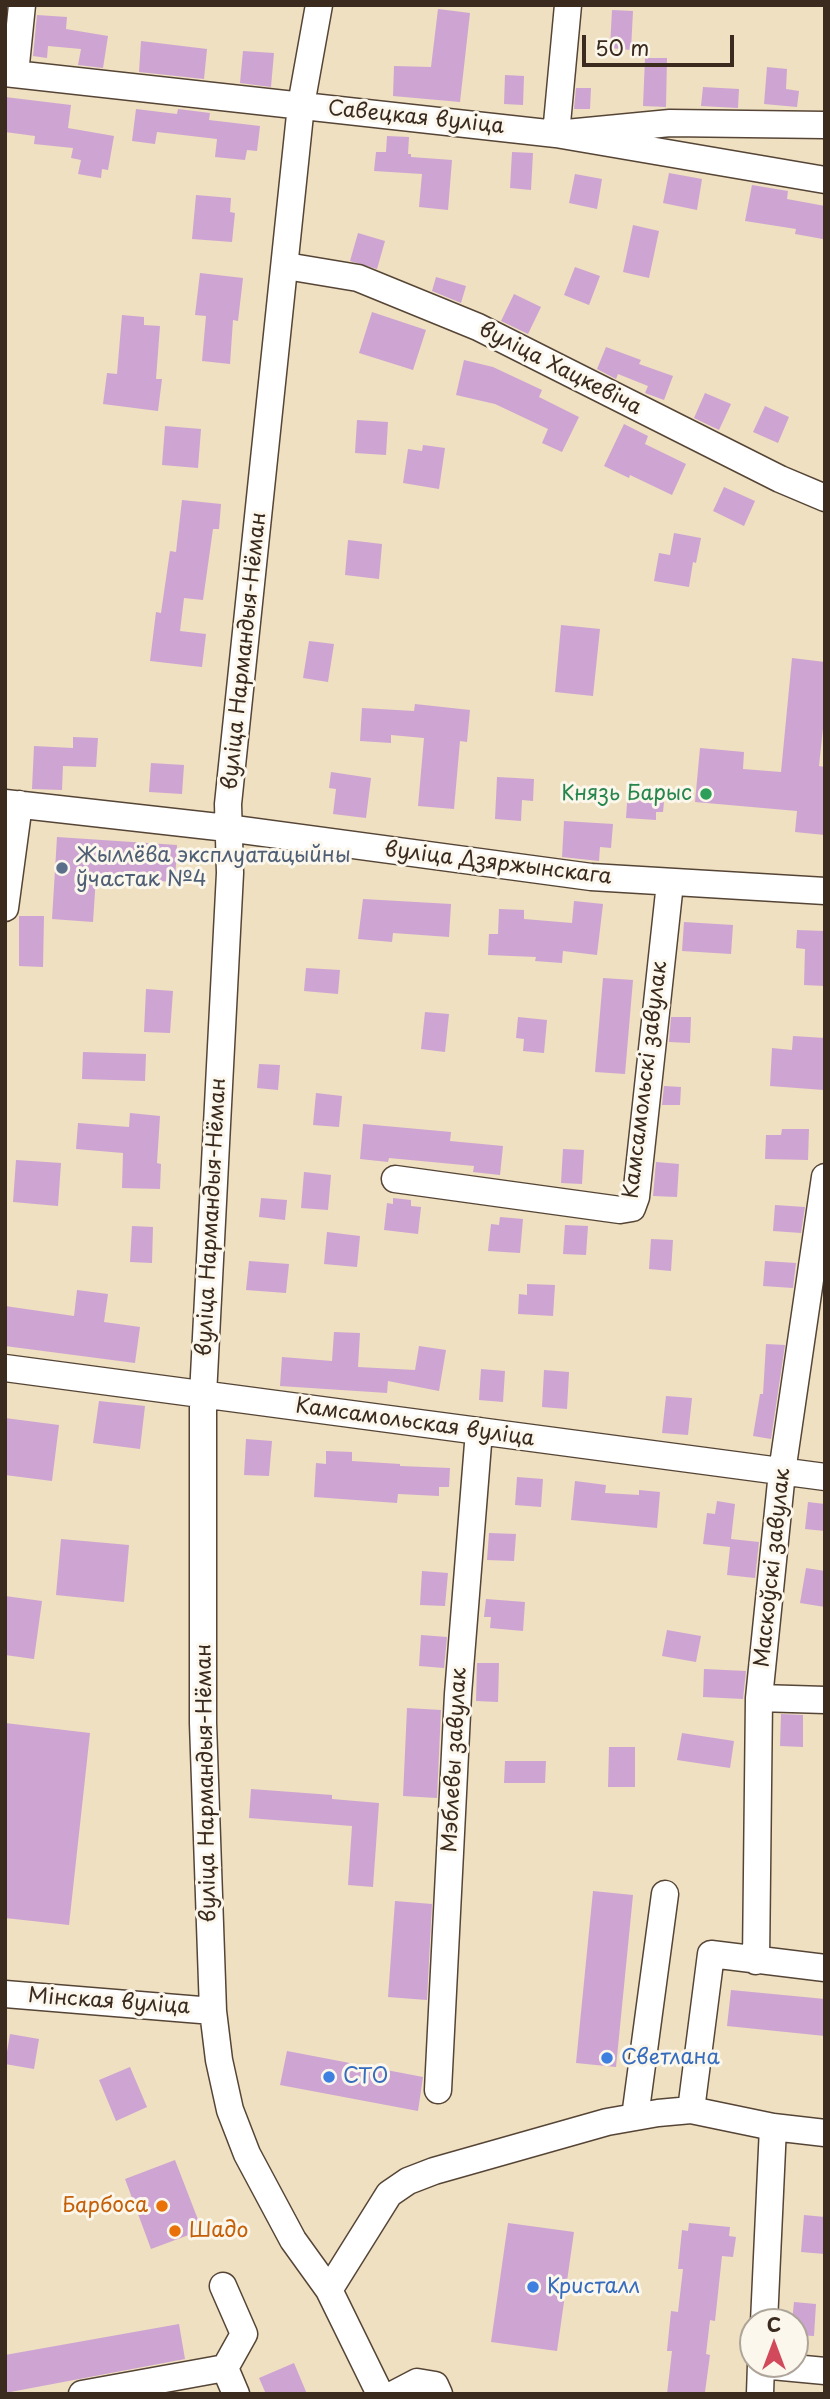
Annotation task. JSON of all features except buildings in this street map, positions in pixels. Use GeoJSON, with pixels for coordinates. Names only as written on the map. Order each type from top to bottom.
{"type":"FeatureCollection","features":[{"type":"Feature","properties":{"kind":"street"},"geometry":{"type":"LineString","coordinates":[[10,73],[22,5]]}},
{"type":"Feature","properties":{"kind":"street","name":"вуліца Нармандыя-Нёман"},"geometry":{"type":"LineString","coordinates":[[319,5],[301,105],[228,828],[230,873],[203,1395],[202,1723],[213,2011],[219,2060],[230,2110],[247,2154],[293,2240],[329,2290],[380,2394]]}},
{"type":"Feature","properties":{"kind":"street"},"geometry":{"type":"LineString","coordinates":[[568,5],[556,134],[670,123],[825,125]]}},
{"type":"Feature","properties":{"kind":"street","name":"Савецкая вуліца"},"geometry":{"type":"LineString","coordinates":[[10,73],[556,134],[825,180]]}},
{"type":"Feature","properties":{"kind":"street","name":"вуліца Хацкевіча"},"geometry":{"type":"LineString","coordinates":[[286,266],[358,278],[478,327],[780,479],[825,498]]}},
{"type":"Feature","properties":{"kind":"street"},"geometry":{"type":"LineString","coordinates":[[5,908],[12,804]]}},
{"type":"Feature","properties":{"kind":"street","name":"вуліца Дзяржынскага"},"geometry":{"type":"LineString","coordinates":[[12,804],[228,828],[591,877],[825,891]]}},
{"type":"Feature","properties":{"kind":"street","name":"Камсамольскі завулак"},"geometry":{"type":"LineString","coordinates":[[395,1179],[620,1210],[632,1209],[636,1197],[670,883]]}},
{"type":"Feature","properties":{"kind":"street","name":"Маскоўскі завулак"},"geometry":{"type":"LineString","coordinates":[[756,1961],[759,1698],[782,1472],[825,1177]]}},
{"type":"Feature","properties":{"kind":"street","name":"Камсамольская вуліца"},"geometry":{"type":"LineString","coordinates":[[5,1368],[825,1477]]}},
{"type":"Feature","properties":{"kind":"street","name":"Мэблевы завулак"},"geometry":{"type":"LineString","coordinates":[[439,2090],[458,1694],[479,1431]]}},
{"type":"Feature","properties":{"kind":"street"},"geometry":{"type":"LineString","coordinates":[[759,1698],[825,1700]]}},
{"type":"Feature","properties":{"kind":"street"},"geometry":{"type":"LineString","coordinates":[[635,2117],[665,1894]]}},
{"type":"Feature","properties":{"kind":"street"},"geometry":{"type":"LineString","coordinates":[[691,2110],[711,1954],[825,1968]]}},
{"type":"Feature","properties":{"kind":"street","name":"Мінская вуліца"},"geometry":{"type":"LineString","coordinates":[[5,1994],[213,2011]]}},
{"type":"Feature","properties":{"kind":"street"},"geometry":{"type":"LineString","coordinates":[[329,2290],[388,2194],[408,2181],[433,2171],[581,2129],[635,2117],[691,2110],[774,2127],[825,2133]]}},
{"type":"Feature","properties":{"kind":"street"},"geometry":{"type":"LineString","coordinates":[[765,2308],[774,2127]]}},
{"type":"Feature","properties":{"kind":"street"},"geometry":{"type":"LineString","coordinates":[[223,2286],[244,2334],[225,2368]]}},
{"type":"Feature","properties":{"kind":"street"},"geometry":{"type":"LineString","coordinates":[[82,2394],[225,2368]]}},
{"type":"Feature","properties":{"kind":"street"},"geometry":{"type":"LineString","coordinates":[[225,2368],[236,2394]]}},
{"type":"Feature","properties":{"kind":"street"},"geometry":{"type":"LineString","coordinates":[[394,2394],[417,2382],[435,2385],[439,2394]]}},
{"type":"Feature","properties":{"kind":"place","name":"Князь Барыс"},"geometry":{"type":"Point","coordinates":[706,794]}},
{"type":"Feature","properties":{"kind":"place","name":"Жыллёва эксплуатацыйны ўчастак №4"},"geometry":{"type":"Point","coordinates":[62,868]}},
{"type":"Feature","properties":{"kind":"place","name":"Светлана"},"geometry":{"type":"Point","coordinates":[607,2058]}},
{"type":"Feature","properties":{"kind":"place","name":"СТО"},"geometry":{"type":"Point","coordinates":[329,2077]}},
{"type":"Feature","properties":{"kind":"place","name":"Барбоса"},"geometry":{"type":"Point","coordinates":[162,2206]}},
{"type":"Feature","properties":{"kind":"place","name":"Шадо"},"geometry":{"type":"Point","coordinates":[175,2231]}},
{"type":"Feature","properties":{"kind":"place","name":"Кристалл"},"geometry":{"type":"Point","coordinates":[533,2287]}}]}
